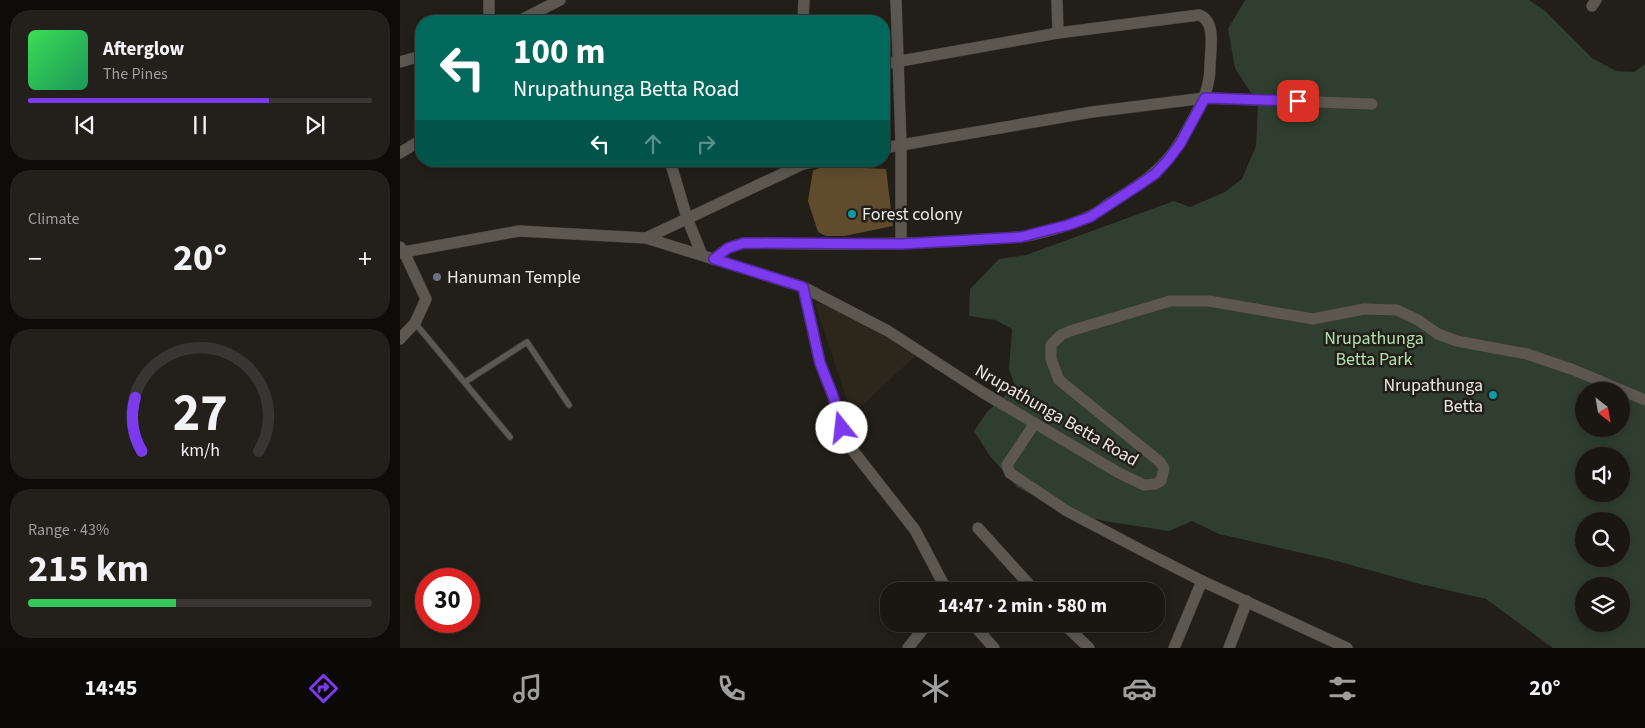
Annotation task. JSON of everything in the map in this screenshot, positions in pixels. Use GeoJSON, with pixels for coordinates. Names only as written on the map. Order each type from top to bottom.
{"type":"FeatureCollection","features":[{"type":"Feature","properties":{"kind":"street"},"geometry":{"type":"LineString","coordinates":[[489,0],[489,15]]}},
{"type":"Feature","properties":{"kind":"street"},"geometry":{"type":"LineString","coordinates":[[531,15],[560,0]]}},
{"type":"Feature","properties":{"kind":"street"},"geometry":{"type":"LineString","coordinates":[[803,15],[804,0]]}},
{"type":"Feature","properties":{"kind":"street"},"geometry":{"type":"LineString","coordinates":[[896,0],[901,145],[901,244]]}},
{"type":"Feature","properties":{"kind":"street"},"geometry":{"type":"LineString","coordinates":[[1057,0],[1058,33]]}},
{"type":"Feature","properties":{"kind":"street"},"geometry":{"type":"LineString","coordinates":[[714,259],[728,248],[744,243],[901,244],[1021,237],[1068,225],[1090,217],[1155,174],[1180,144],[1205,98],[1210,71],[1210,32],[1207,21],[1203,16],[1198,15],[1058,33],[890,63]]}},
{"type":"Feature","properties":{"kind":"street"},"geometry":{"type":"LineString","coordinates":[[400,62],[415,58]]}},
{"type":"Feature","properties":{"kind":"street"},"geometry":{"type":"LineString","coordinates":[[890,147],[1092,112],[1205,98],[1372,104]]}},
{"type":"Feature","properties":{"kind":"street"},"geometry":{"type":"LineString","coordinates":[[400,153],[415,144]]}},
{"type":"Feature","properties":{"kind":"street"},"geometry":{"type":"LineString","coordinates":[[672,167],[687,218],[702,255]]}},
{"type":"Feature","properties":{"kind":"street"},"geometry":{"type":"LineString","coordinates":[[646,238],[794,167]]}},
{"type":"Feature","properties":{"kind":"street","name":"Nrupathunga Betta Road"},"geometry":{"type":"LineString","coordinates":[[401,250],[519,231],[646,238],[702,255],[803,287],[888,330],[982,392],[1100,463],[1144,485],[1155,484],[1161,481],[1164,468],[1160,462],[1059,380],[1051,359],[1051,344],[1061,335],[1070,331],[1170,301],[1209,301],[1313,319],[1364,309],[1397,310],[1418,320],[1438,334],[1457,341],[1527,354],[1574,370],[1645,400]]}},
{"type":"Feature","properties":{"kind":"street"},"geometry":{"type":"LineString","coordinates":[[400,339],[415,323],[426,299],[401,250]]}},
{"type":"Feature","properties":{"kind":"street"},"geometry":{"type":"LineString","coordinates":[[803,287],[820,363],[833,396],[847,443],[915,530],[942,582]]}},
{"type":"Feature","properties":{"kind":"street"},"geometry":{"type":"LineString","coordinates":[[1035,423],[1008,465],[1010,473],[1067,511],[1202,581],[1347,648]]}},
{"type":"Feature","properties":{"kind":"street"},"geometry":{"type":"LineString","coordinates":[[978,528],[1027,582]]}},
{"type":"Feature","properties":{"kind":"street"},"geometry":{"type":"LineString","coordinates":[[1174,648],[1202,581]]}},
{"type":"Feature","properties":{"kind":"street"},"geometry":{"type":"LineString","coordinates":[[1229,648],[1247,601]]}},
{"type":"Feature","properties":{"kind":"street"},"geometry":{"type":"LineString","coordinates":[[908,648],[921,632]]}},
{"type":"Feature","properties":{"kind":"street"},"geometry":{"type":"LineString","coordinates":[[980,632],[994,648]]}},
{"type":"Feature","properties":{"kind":"street"},"geometry":{"type":"LineString","coordinates":[[1072,632],[1088,648]]}},
{"type":"Feature","properties":{"kind":"lane"},"geometry":{"type":"LineString","coordinates":[[415,323],[510,438]]}},
{"type":"Feature","properties":{"kind":"lane"},"geometry":{"type":"LineString","coordinates":[[465,382],[527,342],[569,405]]}},
{"type":"Feature","properties":{"kind":"shaded area"},"geometry":{"type":"Polygon","coordinates":[[[829,303],[915,356],[852,415],[815,304],[829,303]]]}},
{"type":"Feature","properties":{"kind":"green space","name":"Nrupathunga Betta Park"},"geometry":{"type":"Polygon","coordinates":[[[1245,0],[1529,0],[1545,11],[1592,58],[1616,71],[1634,72],[1645,64],[1645,648],[1553,648],[1486,599],[1416,583],[1333,560],[1219,534],[1192,521],[1169,531],[1066,513],[1017,487],[990,456],[974,431],[987,412],[1015,386],[1009,369],[1012,329],[995,320],[969,316],[970,289],[999,259],[1026,255],[1174,201],[1190,207],[1225,192],[1242,179],[1256,146],[1258,104],[1235,68],[1228,29],[1245,0]]]}},
{"type":"Feature","properties":{"kind":"building","name":"Forest colony"},"geometry":{"type":"Polygon","coordinates":[[[823,167],[886,169],[893,226],[844,236],[826,236],[818,232],[808,201],[813,170],[823,167]]]}},
{"type":"Feature","properties":{"kind":"place","name":"Forest colony"},"geometry":{"type":"Point","coordinates":[852,214]}},
{"type":"Feature","properties":{"kind":"place","name":"Hanuman Temple"},"geometry":{"type":"Point","coordinates":[437,277]}},
{"type":"Feature","properties":{"kind":"place","name":"Nrupathunga Betta"},"geometry":{"type":"Point","coordinates":[1493,395]}},
{"type":"Feature","properties":{"kind":"route"},"geometry":{"type":"LineString","coordinates":[[842,428],[833,396],[820,363],[803,287],[714,259],[728,248],[744,243],[901,244],[1021,237],[1068,225],[1090,217],[1155,174],[1180,144],[1205,98],[1298,101]]}}]}
